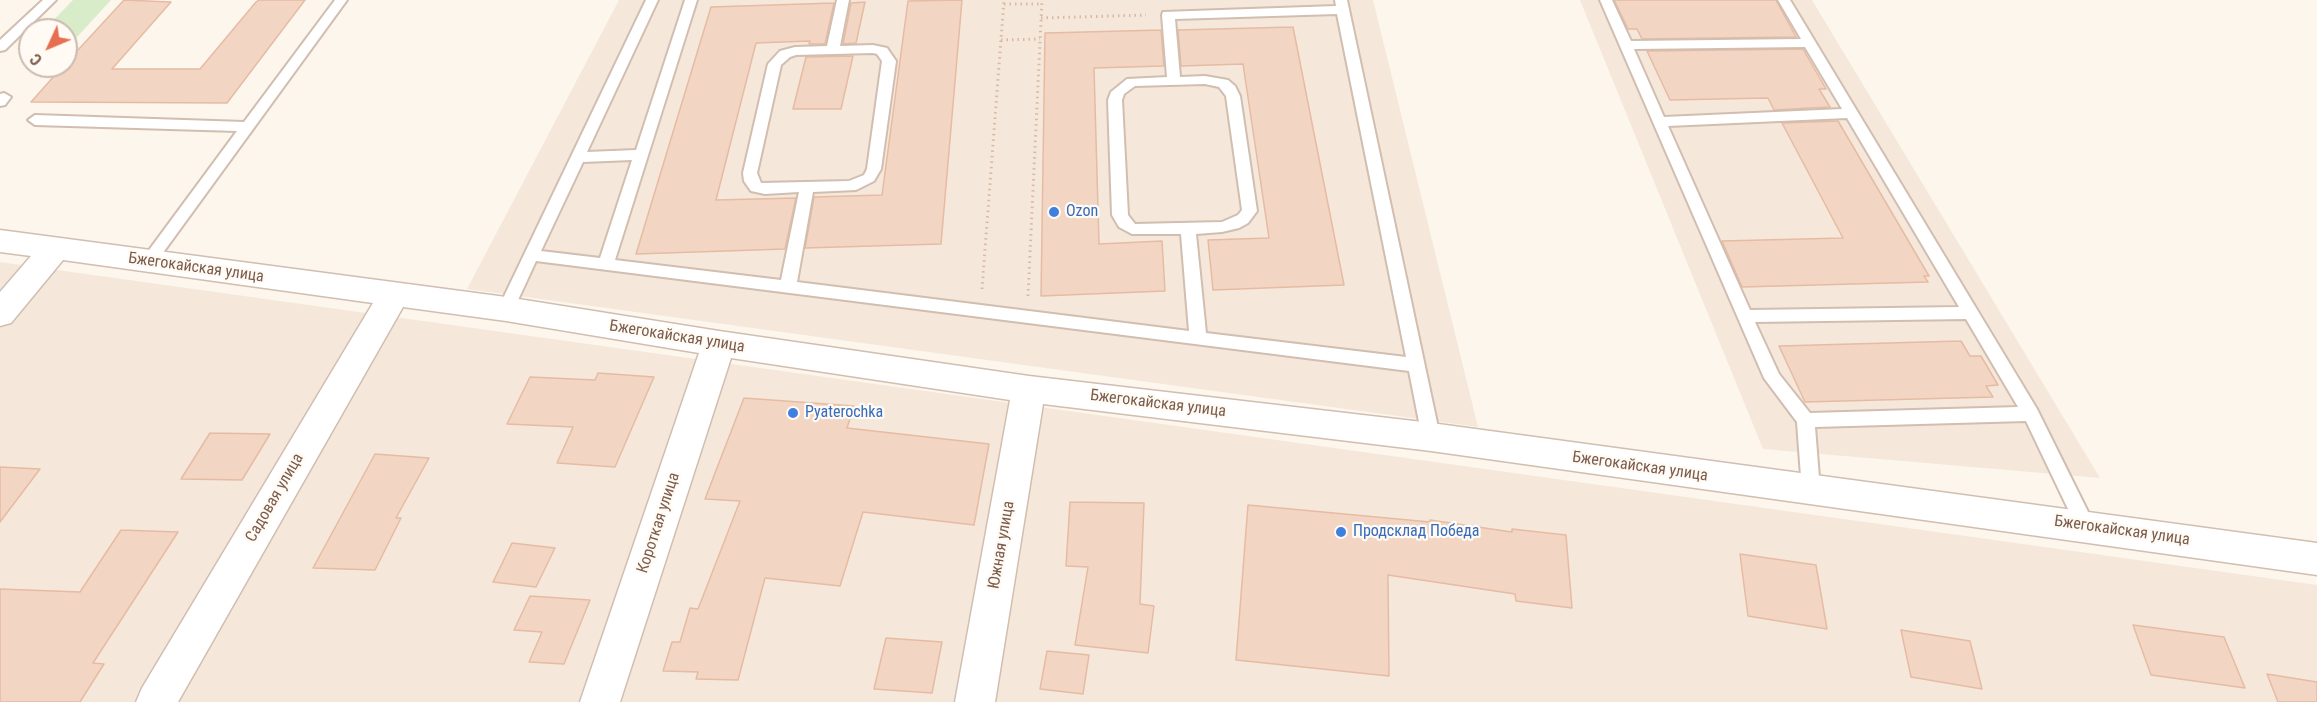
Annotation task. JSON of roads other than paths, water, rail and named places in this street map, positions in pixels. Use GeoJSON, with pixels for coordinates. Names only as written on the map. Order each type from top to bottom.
{"type":"FeatureCollection","features":[{"type":"Feature","properties":{"kind":"street","name":"Бжегокайская улица"},"geometry":{"type":"LineString","coordinates":[[0,241],[506,309],[719,344],[1029,389],[1431,438],[2317,559]]}},
{"type":"Feature","properties":{"kind":"street"},"geometry":{"type":"LineString","coordinates":[[0,314],[55,249]]}},
{"type":"Feature","properties":{"kind":"street","name":"Садовая улица"},"geometry":{"type":"LineString","coordinates":[[156,702],[394,294]]}},
{"type":"Feature","properties":{"kind":"street","name":"Короткая улица"},"geometry":{"type":"LineString","coordinates":[[600,702],[719,344]]}},
{"type":"Feature","properties":{"kind":"street","name":"Южная улица"},"geometry":{"type":"LineString","coordinates":[[975,702],[1029,389]]}},
{"type":"Feature","properties":{"kind":"lane"},"geometry":{"type":"LineString","coordinates":[[0,47],[50,0]]}},
{"type":"Feature","properties":{"kind":"lane"},"geometry":{"type":"LineString","coordinates":[[149,261],[341,0]]}},
{"type":"Feature","properties":{"kind":"lane"},"geometry":{"type":"LineString","coordinates":[[506,309],[652,0]]}},
{"type":"Feature","properties":{"kind":"lane"},"geometry":{"type":"LineString","coordinates":[[606,265],[691,0]]}},
{"type":"Feature","properties":{"kind":"lane"},"geometry":{"type":"LineString","coordinates":[[833,50],[843,0]]}},
{"type":"Feature","properties":{"kind":"lane"},"geometry":{"type":"LineString","coordinates":[[1606,0],[1772,378],[1806,420],[1811,490]]}},
{"type":"Feature","properties":{"kind":"lane"},"geometry":{"type":"LineString","coordinates":[[1784,0],[2031,414],[2086,526]]}},
{"type":"Feature","properties":{"kind":"lane"},"geometry":{"type":"LineString","coordinates":[[1174,81],[1168,15],[1341,5],[1431,438]]}},
{"type":"Feature","properties":{"kind":"lane"},"geometry":{"type":"LineString","coordinates":[[1626,45],[1810,43]]}},
{"type":"Feature","properties":{"kind":"lane"},"geometry":{"type":"LineString","coordinates":[[873,49],[882,51],[889,61],[874,169],[869,178],[861,184],[807,187],[765,189],[756,187],[751,181],[750,173],[775,64],[785,54],[795,51],[873,49]]}},
{"type":"Feature","properties":{"kind":"lane"},"geometry":{"type":"LineString","coordinates":[[1204,80],[1223,83],[1230,89],[1233,96],[1250,211],[1234,224],[1188,229],[1132,229],[1124,223],[1120,215],[1115,100],[1118,92],[1132,82],[1204,80]]}},
{"type":"Feature","properties":{"kind":"lane"},"geometry":{"type":"LineString","coordinates":[[1659,122],[1851,112]]}},
{"type":"Feature","properties":{"kind":"lane"},"geometry":{"type":"LineString","coordinates":[[35,120],[248,127]]}},
{"type":"Feature","properties":{"kind":"lane"},"geometry":{"type":"LineString","coordinates":[[577,157],[641,155]]}},
{"type":"Feature","properties":{"kind":"lane"},"geometry":{"type":"LineString","coordinates":[[788,287],[807,187]]}},
{"type":"Feature","properties":{"kind":"lane"},"geometry":{"type":"LineString","coordinates":[[1188,229],[1198,336]]}},
{"type":"Feature","properties":{"kind":"lane"},"geometry":{"type":"LineString","coordinates":[[531,255],[1198,336],[1416,365]]}},
{"type":"Feature","properties":{"kind":"lane"},"geometry":{"type":"LineString","coordinates":[[1745,316],[1971,312]]}},
{"type":"Feature","properties":{"kind":"lane"},"geometry":{"type":"LineString","coordinates":[[1806,420],[2031,414]]}},
{"type":"Feature","properties":{"kind":"place","name":"Ozon"},"geometry":{"type":"Point","coordinates":[1054,212]}},
{"type":"Feature","properties":{"kind":"place","name":"Pyaterochka"},"geometry":{"type":"Point","coordinates":[793,413]}},
{"type":"Feature","properties":{"kind":"place","name":"Продсклад Победа"},"geometry":{"type":"Point","coordinates":[1341,532]}}]}
